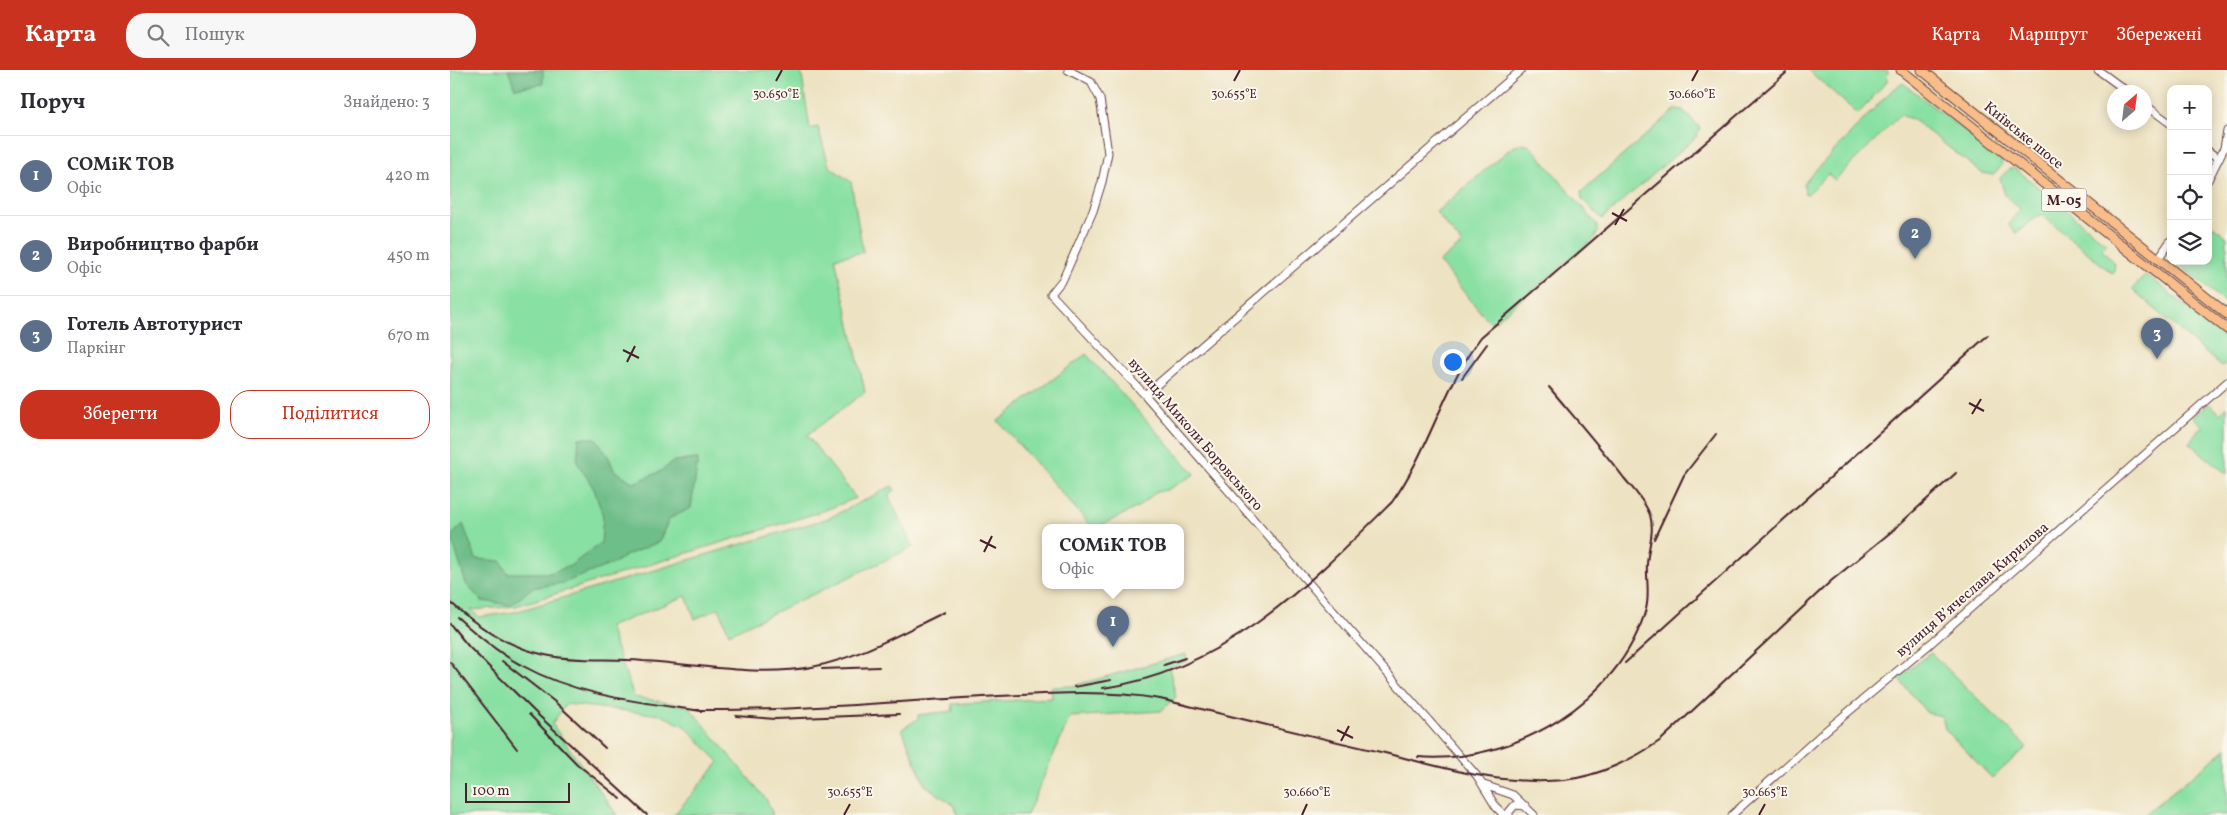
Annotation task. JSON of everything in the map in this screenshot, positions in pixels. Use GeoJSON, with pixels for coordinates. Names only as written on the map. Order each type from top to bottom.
{"type":"FeatureCollection","features":[{"type":"Feature","properties":{"kind":"main road","name":"М-05"},"geometry":{"type":"LineString","coordinates":[[1900,70],[2227,329]]}},
{"type":"Feature","properties":{"kind":"main road","name":"Київське шосе"},"geometry":{"type":"LineString","coordinates":[[1922,70],[2227,314]]}},
{"type":"Feature","properties":{"kind":"street","name":"вулиця Миколи Боровського"},"geometry":{"type":"LineString","coordinates":[[1068,70],[1091,82],[1100,99],[1108,153],[1094,211],[1063,279],[1051,294],[1145,395],[1484,785],[1496,806],[1504,815]]}},
{"type":"Feature","properties":{"kind":"street"},"geometry":{"type":"LineString","coordinates":[[1145,395],[1521,70]]}},
{"type":"Feature","properties":{"kind":"street"},"geometry":{"type":"LineString","coordinates":[[2098,70],[2118,85]]}},
{"type":"Feature","properties":{"kind":"street"},"geometry":{"type":"LineString","coordinates":[[2152,110],[2167,121]]}},
{"type":"Feature","properties":{"kind":"street"},"geometry":{"type":"LineString","coordinates":[[2211,175],[2225,149],[2227,131]]}},
{"type":"Feature","properties":{"kind":"street"},"geometry":{"type":"LineString","coordinates":[[2212,155],[2219,160]]}},
{"type":"Feature","properties":{"kind":"street"},"geometry":{"type":"LineString","coordinates":[[2158,259],[2167,246]]}},
{"type":"Feature","properties":{"kind":"street","name":"вулиця Вʼячеслава Кирилова"},"geometry":{"type":"LineString","coordinates":[[1732,815],[1823,733],[1930,644],[2227,382]]}},
{"type":"Feature","properties":{"kind":"street","name":"вулиця Миколи Боровського"},"geometry":{"type":"LineString","coordinates":[[1484,785],[1513,795],[1534,815]]}},
{"type":"Feature","properties":{"kind":"street"},"geometry":{"type":"LineString","coordinates":[[1509,815],[1514,805],[1526,806]]}},
{"type":"Feature","properties":{"kind":"green space"},"geometry":{"type":"Polygon","coordinates":[[[450,70],[801,70],[810,129],[818,127],[829,166],[851,182],[863,252],[835,258],[865,392],[807,435],[856,498],[823,511],[516,606],[471,610],[479,617],[515,612],[829,518],[892,486],[895,490],[888,495],[913,547],[729,634],[719,608],[695,619],[686,596],[609,627],[634,697],[688,706],[766,799],[773,815],[674,815],[719,762],[686,727],[661,715],[566,704],[552,724],[617,815],[450,815],[450,70]]]}},
{"type":"Feature","properties":{"kind":"green space"},"geometry":{"type":"Polygon","coordinates":[[[508,70],[543,70],[543,84],[515,88],[508,70]]]}},
{"type":"Feature","properties":{"kind":"green space"},"geometry":{"type":"Polygon","coordinates":[[[1808,70],[1888,70],[1887,81],[1858,114],[1808,70]]]}},
{"type":"Feature","properties":{"kind":"green space"},"geometry":{"type":"Polygon","coordinates":[[[1903,83],[2001,159],[2002,165],[1994,175],[1982,173],[1912,119],[1900,115],[1835,180],[1828,174],[1808,194],[1805,194],[1804,184],[1812,174],[1891,91],[1903,83]]]}},
{"type":"Feature","properties":{"kind":"green space"},"geometry":{"type":"Polygon","coordinates":[[[1676,109],[1683,110],[1700,128],[1696,137],[1602,219],[1582,199],[1581,192],[1676,109]]]}},
{"type":"Feature","properties":{"kind":"green space"},"geometry":{"type":"Polygon","coordinates":[[[1519,144],[1528,145],[1535,151],[1597,225],[1598,232],[1593,240],[1494,322],[1488,321],[1439,262],[1462,244],[1436,212],[1511,148],[1519,144]]]}},
{"type":"Feature","properties":{"kind":"green space"},"geometry":{"type":"Polygon","coordinates":[[[2015,168],[2107,244],[2102,249],[2115,264],[2113,274],[2041,214],[2016,233],[2008,225],[2020,209],[2005,195],[2000,178],[2009,169],[2015,168]]]}},
{"type":"Feature","properties":{"kind":"green space"},"geometry":{"type":"Polygon","coordinates":[[[2212,225],[2227,237],[2227,304],[2180,265],[2212,265],[2212,225]]]}},
{"type":"Feature","properties":{"kind":"green space"},"geometry":{"type":"Polygon","coordinates":[[[2145,276],[2150,277],[2227,340],[2227,361],[2222,367],[2132,289],[2145,276]]]}},
{"type":"Feature","properties":{"kind":"green space"},"geometry":{"type":"Polygon","coordinates":[[[1086,354],[1195,474],[1167,490],[1156,492],[1138,507],[1104,524],[1089,524],[998,421],[1086,354]]]}},
{"type":"Feature","properties":{"kind":"green space"},"geometry":{"type":"Polygon","coordinates":[[[2209,404],[2220,414],[2227,406],[2227,474],[2189,443],[2199,428],[2202,429],[2204,427],[2193,417],[2209,404]]]}},
{"type":"Feature","properties":{"kind":"green space"},"geometry":{"type":"Polygon","coordinates":[[[579,438],[596,438],[609,458],[614,470],[634,483],[661,471],[674,461],[698,459],[691,508],[669,519],[659,542],[627,555],[612,564],[563,583],[532,588],[511,605],[482,601],[466,584],[451,536],[463,524],[476,559],[501,561],[507,573],[550,573],[570,566],[601,543],[603,516],[594,489],[577,462],[579,438]]]}},
{"type":"Feature","properties":{"kind":"green space"},"geometry":{"type":"Polygon","coordinates":[[[1931,653],[2027,747],[1992,778],[1945,729],[1942,716],[1927,713],[1898,678],[1931,653]]]}},
{"type":"Feature","properties":{"kind":"green space"},"geometry":{"type":"Polygon","coordinates":[[[1186,654],[1187,661],[1169,668],[1176,697],[1161,711],[1070,717],[1027,815],[957,815],[955,806],[925,785],[902,729],[918,719],[918,715],[953,711],[952,704],[1052,698],[1051,687],[1073,686],[1186,654]]]}},
{"type":"Feature","properties":{"kind":"green space"},"geometry":{"type":"Polygon","coordinates":[[[2227,748],[2227,815],[2144,815],[2151,809],[2227,748]]]}},
{"type":"Feature","properties":{"kind":"railway"},"geometry":{"type":"LineString","coordinates":[[1103,688],[1147,678],[1188,663],[1226,643],[1262,619],[1329,563],[1392,502],[1416,462],[1456,377],[1481,337],[1786,73]]}},
{"type":"Feature","properties":{"kind":"railway"},"geometry":{"type":"LineString","coordinates":[[1625,663],[1988,335]]}},
{"type":"Feature","properties":{"kind":"railway"},"geometry":{"type":"LineString","coordinates":[[1462,378],[1487,344]]}},
{"type":"Feature","properties":{"kind":"railway"},"geometry":{"type":"LineString","coordinates":[[1418,757],[1454,757],[1490,750],[1525,738],[1558,721],[1587,699],[1612,672],[1632,642],[1646,609],[1648,597],[1647,564],[1652,527],[1648,510],[1635,491],[1549,387]]}},
{"type":"Feature","properties":{"kind":"railway"},"geometry":{"type":"LineString","coordinates":[[1654,539],[1684,475],[1716,434]]}},
{"type":"Feature","properties":{"kind":"railway"},"geometry":{"type":"LineString","coordinates":[[696,710],[804,708],[1050,694],[1116,694],[1160,699],[1451,770],[1518,780],[1541,781],[1577,778],[1615,766],[1661,740],[1831,581],[1891,532],[1956,473]]}},
{"type":"Feature","properties":{"kind":"railway"},"geometry":{"type":"LineString","coordinates":[[450,602],[471,620],[494,635],[518,647],[545,655],[770,671],[812,667],[847,657],[880,644],[945,612]]}},
{"type":"Feature","properties":{"kind":"railway"},"geometry":{"type":"LineString","coordinates":[[457,617],[504,655],[542,676],[586,691],[701,711]]}},
{"type":"Feature","properties":{"kind":"railway"},"geometry":{"type":"LineString","coordinates":[[450,624],[469,647],[537,714],[647,815]]}},
{"type":"Feature","properties":{"kind":"railway"},"geometry":{"type":"LineString","coordinates":[[1164,665],[1185,658]]}},
{"type":"Feature","properties":{"kind":"railway"},"geometry":{"type":"LineString","coordinates":[[502,661],[555,702],[605,748]]}},
{"type":"Feature","properties":{"kind":"railway"},"geometry":{"type":"LineString","coordinates":[[450,662],[517,749]]}},
{"type":"Feature","properties":{"kind":"railway"},"geometry":{"type":"LineString","coordinates":[[822,669],[879,667]]}},
{"type":"Feature","properties":{"kind":"railway"},"geometry":{"type":"LineString","coordinates":[[1074,687],[1111,680]]}},
{"type":"Feature","properties":{"kind":"railway"},"geometry":{"type":"LineString","coordinates":[[529,714],[577,764],[621,799]]}},
{"type":"Feature","properties":{"kind":"railway"},"geometry":{"type":"LineString","coordinates":[[736,716],[775,719],[899,714]]}},
{"type":"Feature","properties":{"kind":"place","name":"Виробництво фарби"},"geometry":{"type":"Point","coordinates":[1915,259]}},
{"type":"Feature","properties":{"kind":"place","name":"Готель Автотурист"},"geometry":{"type":"Point","coordinates":[2157,359]}},
{"type":"Feature","properties":{"kind":"place","name":"СОМіК ТОВ"},"geometry":{"type":"Point","coordinates":[1113,647]}}]}
